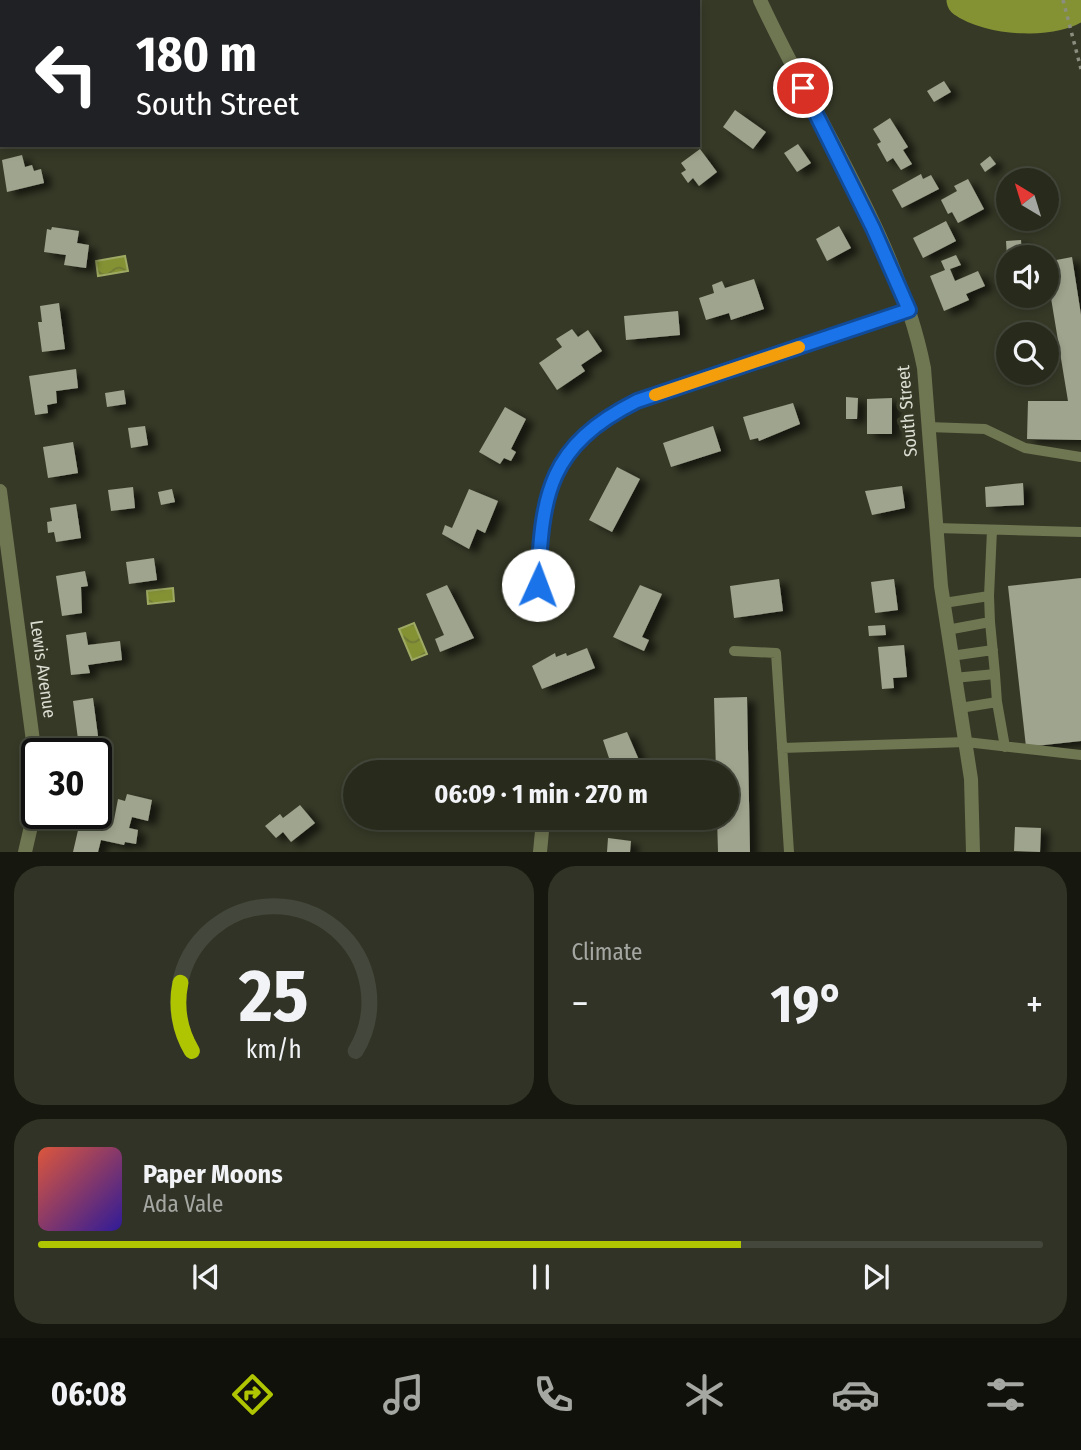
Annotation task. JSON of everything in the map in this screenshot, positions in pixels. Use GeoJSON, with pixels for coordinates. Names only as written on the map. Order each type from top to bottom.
{"type":"FeatureCollection","features":[{"type":"Feature","properties":{"kind":"street","name":"South Street"},"geometry":{"type":"LineString","coordinates":[[760,0],[873,228],[909,310],[924,368],[947,630],[971,779],[973,852]]}},
{"type":"Feature","properties":{"kind":"street"},"geometry":{"type":"LineString","coordinates":[[538,585],[541,517],[548,491],[561,464],[576,442],[597,424],[637,401],[909,310]]}},
{"type":"Feature","properties":{"kind":"street","name":"Lewis Avenue"},"geometry":{"type":"LineString","coordinates":[[0,491],[33,741],[35,809],[25,852]]}},
{"type":"Feature","properties":{"kind":"street"},"geometry":{"type":"LineString","coordinates":[[540,852],[542,830]]}},
{"type":"Feature","properties":{"kind":"lane"},"geometry":{"type":"LineString","coordinates":[[928,427],[985,429],[1025,448],[1081,457]]}},
{"type":"Feature","properties":{"kind":"lane"},"geometry":{"type":"LineString","coordinates":[[936,528],[1081,532]]}},
{"type":"Feature","properties":{"kind":"lane"},"geometry":{"type":"LineString","coordinates":[[992,530],[990,622],[997,702],[1005,747]]}},
{"type":"Feature","properties":{"kind":"lane"},"geometry":{"type":"LineString","coordinates":[[944,603],[989,596]]}},
{"type":"Feature","properties":{"kind":"lane"},"geometry":{"type":"LineString","coordinates":[[947,630],[990,622]]}},
{"type":"Feature","properties":{"kind":"lane"},"geometry":{"type":"LineString","coordinates":[[951,656],[993,650]]}},
{"type":"Feature","properties":{"kind":"lane"},"geometry":{"type":"LineString","coordinates":[[734,651],[776,653],[789,852]]}},
{"type":"Feature","properties":{"kind":"lane"},"geometry":{"type":"LineString","coordinates":[[954,678],[995,674]]}},
{"type":"Feature","properties":{"kind":"lane"},"geometry":{"type":"LineString","coordinates":[[960,708],[997,702]]}},
{"type":"Feature","properties":{"kind":"lane"},"geometry":{"type":"LineString","coordinates":[[782,748],[966,742],[1081,755]]}},
{"type":"Feature","properties":{"kind":"path"},"geometry":{"type":"LineString","coordinates":[[1063,0],[1081,69]]}},
{"type":"Feature","properties":{"kind":"water"},"geometry":{"type":"Polygon","coordinates":[[[125,256],[128,271],[98,276],[96,261],[125,256]]]}},
{"type":"Feature","properties":{"kind":"water"},"geometry":{"type":"Polygon","coordinates":[[[173,588],[174,601],[148,604],[147,591],[173,588]]]}},
{"type":"Feature","properties":{"kind":"water"},"geometry":{"type":"Polygon","coordinates":[[[414,623],[427,654],[412,660],[399,629],[414,623]]]}},
{"type":"Feature","properties":{"kind":"building"},"geometry":{"type":"Polygon","coordinates":[[[944,81],[951,92],[934,102],[927,91],[944,81]]]}},
{"type":"Feature","properties":{"kind":"building"},"geometry":{"type":"Polygon","coordinates":[[[735,110],[766,132],[753,149],[723,127],[735,110]]]}},
{"type":"Feature","properties":{"kind":"building"},"geometry":{"type":"Polygon","coordinates":[[[890,118],[908,147],[903,150],[912,164],[901,170],[893,158],[887,162],[877,144],[881,142],[873,129],[890,118]]]}},
{"type":"Feature","properties":{"kind":"building"},"geometry":{"type":"Polygon","coordinates":[[[798,144],[811,163],[797,172],[784,153],[798,144]]]}},
{"type":"Feature","properties":{"kind":"building"},"geometry":{"type":"Polygon","coordinates":[[[700,149],[717,172],[699,186],[693,178],[688,183],[681,173],[686,170],[681,163],[700,149]]]}},
{"type":"Feature","properties":{"kind":"building"},"geometry":{"type":"Polygon","coordinates":[[[22,155],[25,167],[32,165],[34,171],[41,169],[44,183],[7,192],[2,160],[22,155]]]}},
{"type":"Feature","properties":{"kind":"building"},"geometry":{"type":"Polygon","coordinates":[[[990,156],[996,164],[985,172],[980,164],[990,156]]]}},
{"type":"Feature","properties":{"kind":"building"},"geometry":{"type":"Polygon","coordinates":[[[921,174],[923,179],[931,175],[939,189],[902,208],[892,190],[921,174]]]}},
{"type":"Feature","properties":{"kind":"building"},"geometry":{"type":"Polygon","coordinates":[[[968,179],[984,209],[958,223],[952,212],[948,214],[941,200],[957,191],[954,186],[968,179]]]}},
{"type":"Feature","properties":{"kind":"building"},"geometry":{"type":"Polygon","coordinates":[[[946,221],[956,241],[923,258],[913,238],[946,221]]]}},
{"type":"Feature","properties":{"kind":"building"},"geometry":{"type":"Polygon","coordinates":[[[839,226],[851,248],[827,261],[816,239],[839,226]]]}},
{"type":"Feature","properties":{"kind":"building"},"geometry":{"type":"Polygon","coordinates":[[[52,227],[79,231],[77,243],[89,245],[86,268],[64,265],[66,255],[44,252],[47,229],[51,230],[52,227]]]}},
{"type":"Feature","properties":{"kind":"building"},"geometry":{"type":"Polygon","coordinates":[[[1021,240],[1021,245],[1006,245],[1006,241],[1021,240]]]}},
{"type":"Feature","properties":{"kind":"building"},"geometry":{"type":"Polygon","coordinates":[[[956,255],[961,265],[950,269],[955,281],[978,271],[985,286],[966,294],[969,300],[944,311],[930,276],[945,270],[941,261],[956,255]]]}},
{"type":"Feature","properties":{"kind":"building"},"geometry":{"type":"Polygon","coordinates":[[[1072,257],[1081,315],[1081,440],[1027,439],[1028,401],[1068,401],[1059,346],[1059,322],[1055,322],[1053,308],[1059,308],[1059,260],[1072,257]]]}},
{"type":"Feature","properties":{"kind":"building"},"geometry":{"type":"Polygon","coordinates":[[[754,279],[764,309],[731,320],[729,313],[706,320],[699,298],[714,293],[712,285],[722,281],[725,288],[754,279]]]}},
{"type":"Feature","properties":{"kind":"building"},"geometry":{"type":"Polygon","coordinates":[[[59,303],[65,349],[42,352],[38,322],[42,322],[40,306],[59,303]]]}},
{"type":"Feature","properties":{"kind":"building"},"geometry":{"type":"Polygon","coordinates":[[[678,311],[680,335],[626,340],[624,316],[678,311]]]}},
{"type":"Feature","properties":{"kind":"building"},"geometry":{"type":"Polygon","coordinates":[[[572,329],[578,337],[588,330],[602,351],[581,365],[585,371],[557,390],[539,363],[562,347],[556,339],[572,329]]]}},
{"type":"Feature","properties":{"kind":"building"},"geometry":{"type":"Polygon","coordinates":[[[76,369],[78,388],[56,391],[57,403],[47,405],[48,413],[35,415],[29,376],[76,369]]]}},
{"type":"Feature","properties":{"kind":"building"},"geometry":{"type":"Polygon","coordinates":[[[124,390],[126,404],[107,407],[105,393],[124,390]]]}},
{"type":"Feature","properties":{"kind":"building"},"geometry":{"type":"Polygon","coordinates":[[[846,397],[858,398],[857,419],[846,419],[846,397]]]}},
{"type":"Feature","properties":{"kind":"building"},"geometry":{"type":"Polygon","coordinates":[[[892,398],[892,434],[867,434],[867,399],[892,398]]]}},
{"type":"Feature","properties":{"kind":"building"},"geometry":{"type":"Polygon","coordinates":[[[793,403],[800,424],[759,441],[758,438],[750,440],[743,417],[793,403]]]}},
{"type":"Feature","properties":{"kind":"building"},"geometry":{"type":"Polygon","coordinates":[[[505,407],[526,419],[511,449],[516,452],[511,461],[504,458],[500,464],[479,452],[505,407]]]}},
{"type":"Feature","properties":{"kind":"building"},"geometry":{"type":"Polygon","coordinates":[[[145,426],[148,445],[131,448],[128,428],[145,426]]]}},
{"type":"Feature","properties":{"kind":"building"},"geometry":{"type":"Polygon","coordinates":[[[713,426],[721,451],[671,467],[663,443],[713,426]]]}},
{"type":"Feature","properties":{"kind":"building"},"geometry":{"type":"Polygon","coordinates":[[[73,442],[78,473],[48,478],[43,447],[73,442]]]}},
{"type":"Feature","properties":{"kind":"building"},"geometry":{"type":"Polygon","coordinates":[[[617,467],[640,479],[612,532],[589,520],[617,467]]]}},
{"type":"Feature","properties":{"kind":"building"},"geometry":{"type":"Polygon","coordinates":[[[1023,483],[1024,505],[986,507],[985,487],[1023,483]]]}},
{"type":"Feature","properties":{"kind":"building"},"geometry":{"type":"Polygon","coordinates":[[[902,486],[905,508],[872,515],[865,491],[902,486]]]}},
{"type":"Feature","properties":{"kind":"building"},"geometry":{"type":"Polygon","coordinates":[[[133,487],[135,508],[111,511],[108,490],[133,487]]]}},
{"type":"Feature","properties":{"kind":"building"},"geometry":{"type":"Polygon","coordinates":[[[172,489],[175,502],[161,505],[158,492],[172,489]]]}},
{"type":"Feature","properties":{"kind":"building"},"geometry":{"type":"Polygon","coordinates":[[[469,489],[498,501],[485,533],[477,529],[469,549],[442,534],[445,525],[452,528],[469,489]]]}},
{"type":"Feature","properties":{"kind":"building"},"geometry":{"type":"Polygon","coordinates":[[[76,504],[81,538],[56,542],[54,532],[48,533],[47,522],[52,521],[50,508],[76,504]]]}},
{"type":"Feature","properties":{"kind":"building"},"geometry":{"type":"Polygon","coordinates":[[[154,558],[157,580],[129,584],[126,562],[154,558]]]}},
{"type":"Feature","properties":{"kind":"building"},"geometry":{"type":"Polygon","coordinates":[[[85,571],[88,586],[81,587],[82,613],[62,616],[56,576],[85,571]]]}},
{"type":"Feature","properties":{"kind":"building"},"geometry":{"type":"Polygon","coordinates":[[[1081,578],[1081,741],[1026,747],[1008,586],[1081,578]]]}},
{"type":"Feature","properties":{"kind":"building"},"geometry":{"type":"Polygon","coordinates":[[[779,579],[783,611],[734,618],[730,586],[779,579]]]}},
{"type":"Feature","properties":{"kind":"building"},"geometry":{"type":"Polygon","coordinates":[[[894,579],[898,610],[875,613],[871,582],[894,579]]]}},
{"type":"Feature","properties":{"kind":"building"},"geometry":{"type":"Polygon","coordinates":[[[447,585],[474,638],[440,652],[435,639],[444,635],[426,594],[447,585]]]}},
{"type":"Feature","properties":{"kind":"building"},"geometry":{"type":"Polygon","coordinates":[[[640,585],[662,594],[642,637],[649,640],[644,651],[613,637],[640,585]]]}},
{"type":"Feature","properties":{"kind":"building"},"geometry":{"type":"Polygon","coordinates":[[[885,625],[886,635],[869,636],[868,626],[885,625]]]}},
{"type":"Feature","properties":{"kind":"building"},"geometry":{"type":"Polygon","coordinates":[[[86,632],[88,645],[120,641],[122,660],[88,665],[90,673],[71,675],[66,635],[86,632]]]}},
{"type":"Feature","properties":{"kind":"building"},"geometry":{"type":"Polygon","coordinates":[[[904,645],[907,677],[893,678],[894,688],[882,689],[878,647],[904,645]]]}},
{"type":"Feature","properties":{"kind":"building"},"geometry":{"type":"Polygon","coordinates":[[[587,648],[595,668],[542,689],[532,666],[555,653],[556,657],[566,653],[567,656],[587,648]]]}},
{"type":"Feature","properties":{"kind":"building"},"geometry":{"type":"Polygon","coordinates":[[[747,697],[750,852],[718,852],[717,830],[739,830],[739,760],[716,760],[714,698],[747,697]]]}},
{"type":"Feature","properties":{"kind":"building"},"geometry":{"type":"Polygon","coordinates":[[[93,698],[98,736],[78,738],[73,701],[93,698]]]}},
{"type":"Feature","properties":{"kind":"building"},"geometry":{"type":"Polygon","coordinates":[[[627,732],[639,760],[610,760],[603,740],[627,732]]]}},
{"type":"Feature","properties":{"kind":"building"},"geometry":{"type":"Polygon","coordinates":[[[127,794],[152,800],[148,821],[132,817],[129,828],[138,830],[136,844],[125,842],[124,845],[101,840],[98,852],[73,852],[78,829],[112,829],[118,799],[125,801],[127,794]]]}},
{"type":"Feature","properties":{"kind":"building"},"geometry":{"type":"Polygon","coordinates":[[[300,805],[315,823],[291,842],[283,832],[276,838],[265,826],[280,814],[283,818],[300,805]]]}},
{"type":"Feature","properties":{"kind":"building"},"geometry":{"type":"Polygon","coordinates":[[[1015,827],[1041,828],[1040,852],[1014,851],[1015,827]]]}},
{"type":"Feature","properties":{"kind":"building"},"geometry":{"type":"Polygon","coordinates":[[[608,838],[631,841],[630,852],[607,852],[608,838]]]}},
{"type":"Feature","properties":{"kind":"waterway"},"geometry":{"type":"LineString","coordinates":[[964,0],[990,11],[1023,16],[1057,13],[1081,1]]}},
{"type":"Feature","properties":{"kind":"slow traffic"},"geometry":{"type":"LineString","coordinates":[[655,395],[799,347]]}},
{"type":"Feature","properties":{"kind":"route"},"geometry":{"type":"LineString","coordinates":[[538,585],[541,517],[548,491],[561,464],[576,442],[597,424],[637,401],[909,310],[893,269],[803,88]]}}]}
